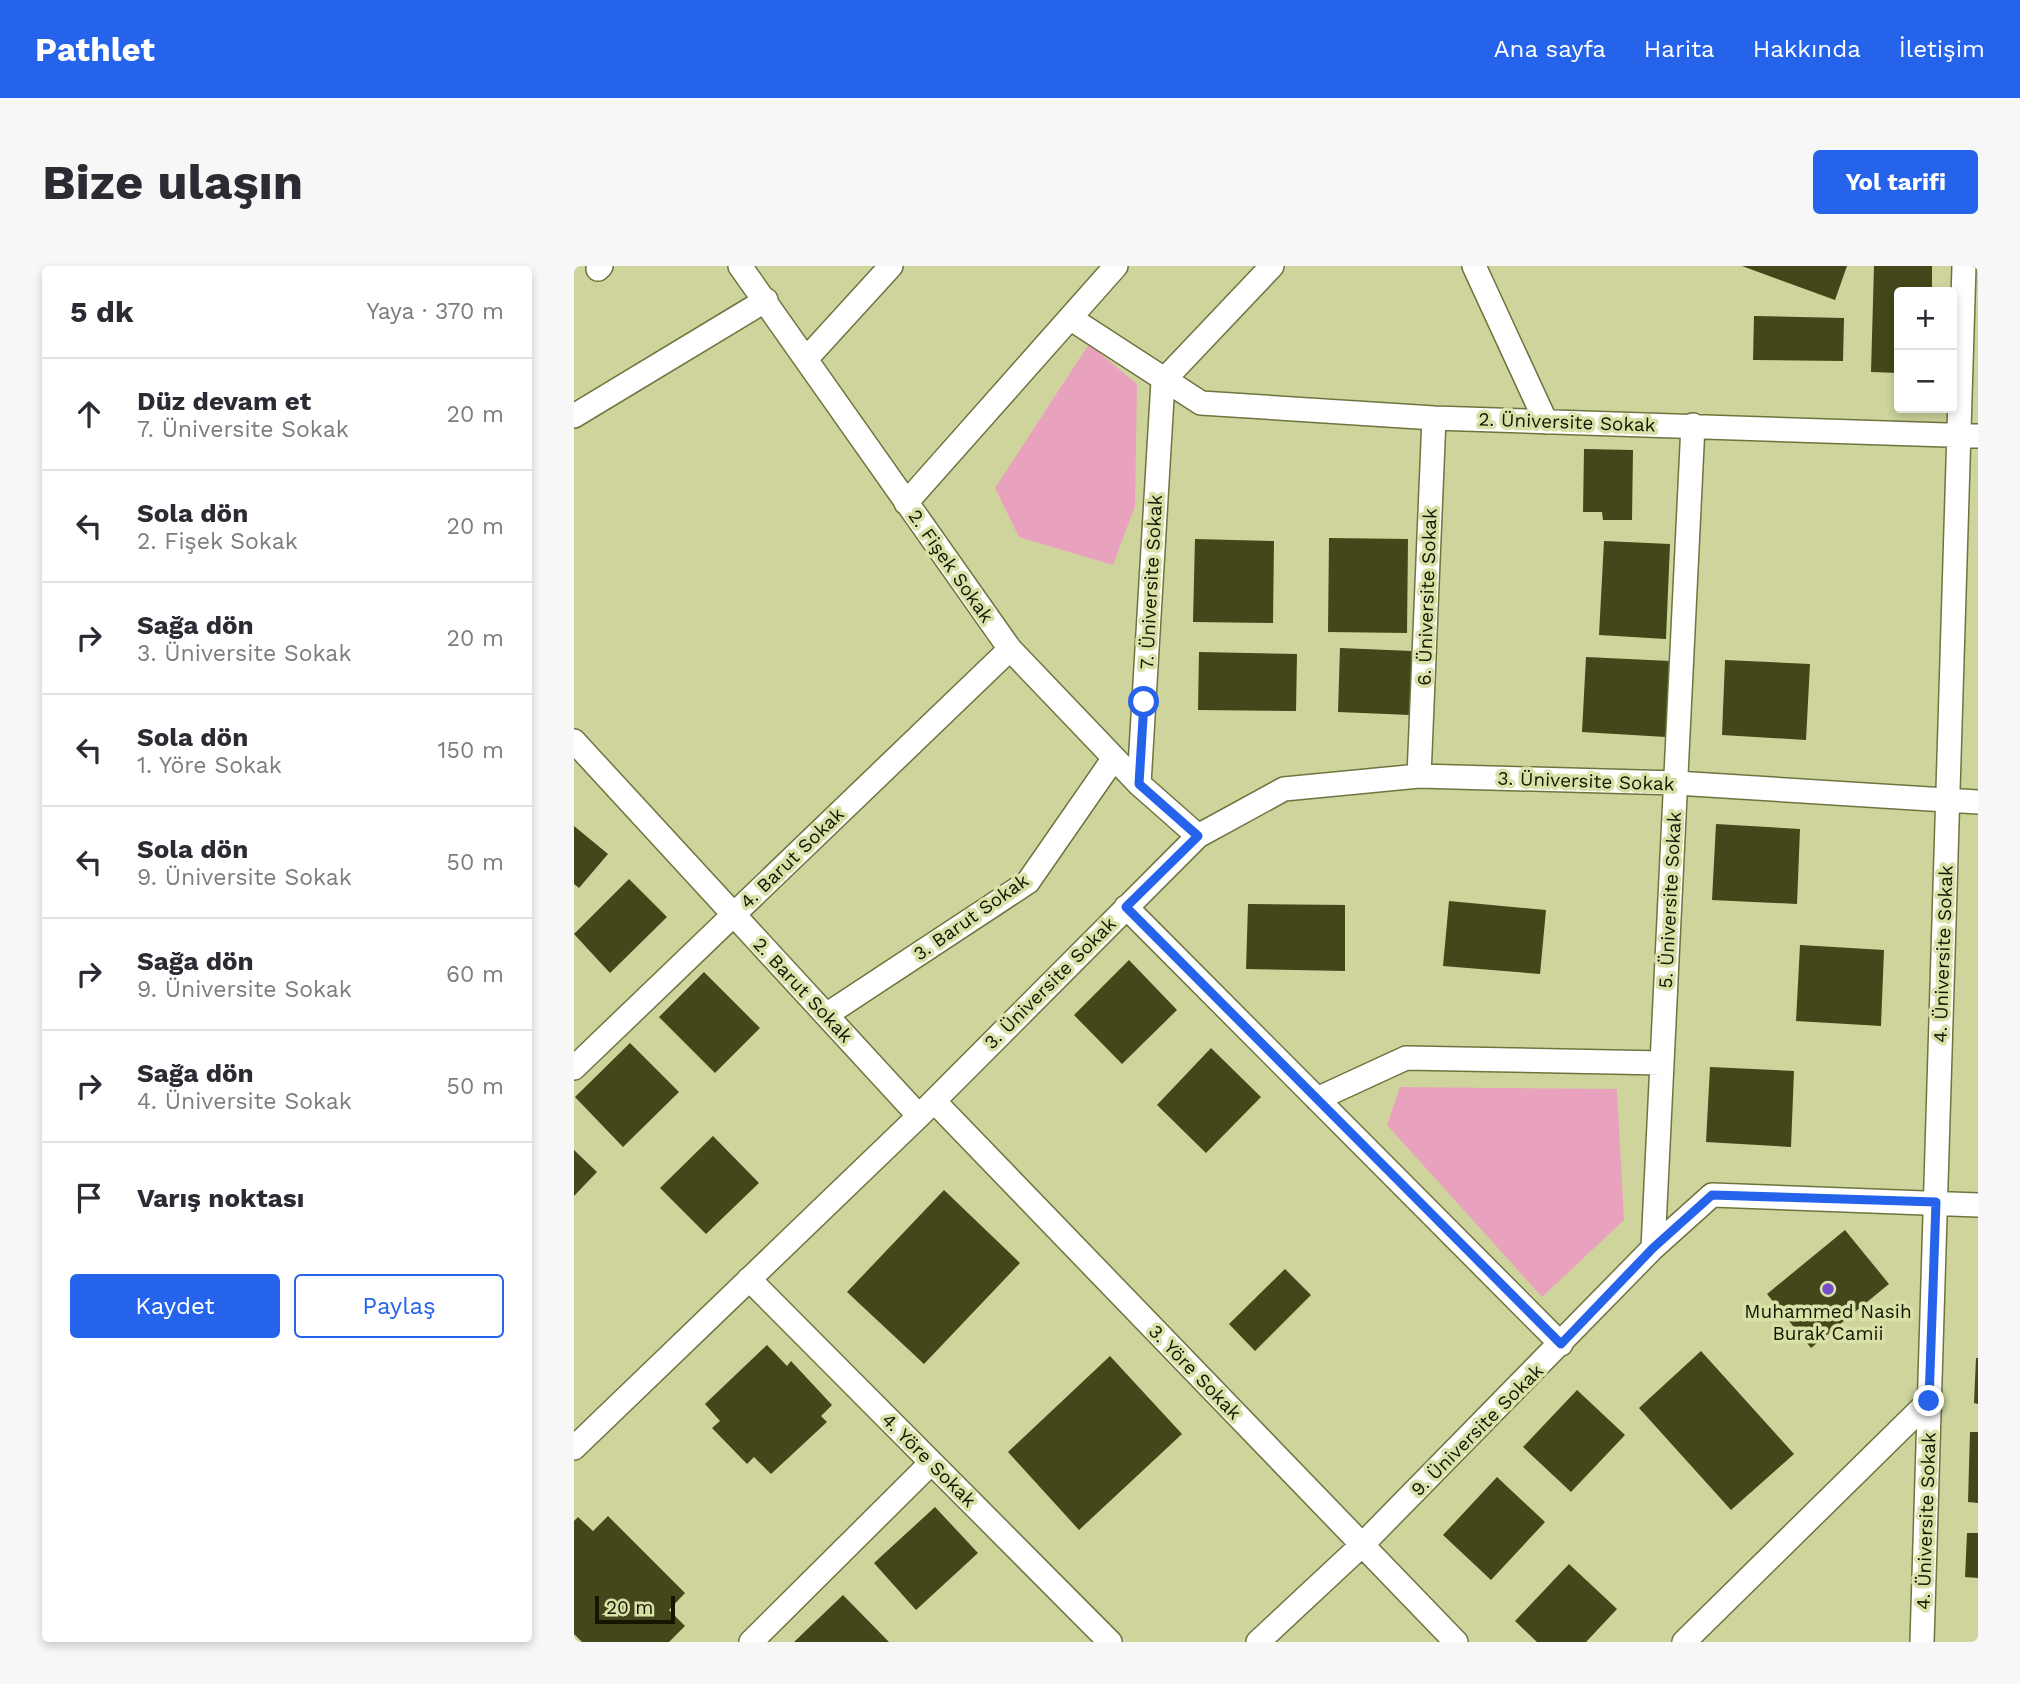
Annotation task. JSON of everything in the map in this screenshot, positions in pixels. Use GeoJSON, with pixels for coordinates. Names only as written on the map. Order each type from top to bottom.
{"type":"FeatureCollection","features":[{"type":"Feature","properties":{"kind":"street","name":"2. Fişek Sokak"},"geometry":{"type":"LineString","coordinates":[[740,266],[1010,649],[1139,784],[1198,836]]}},
{"type":"Feature","properties":{"kind":"street"},"geometry":{"type":"LineString","coordinates":[[807,358],[891,266]]}},
{"type":"Feature","properties":{"kind":"street"},"geometry":{"type":"LineString","coordinates":[[906,503],[1116,266]]}},
{"type":"Feature","properties":{"kind":"street"},"geometry":{"type":"LineString","coordinates":[[1163,380],[1272,266]]}},
{"type":"Feature","properties":{"kind":"street"},"geometry":{"type":"LineString","coordinates":[[1474,266],[1546,422]]}},
{"type":"Feature","properties":{"kind":"street","name":"4. Üniversite Sokak"},"geometry":{"type":"LineString","coordinates":[[1922,1642],[1948,799],[1969,435],[1964,266]]}},
{"type":"Feature","properties":{"kind":"street"},"geometry":{"type":"LineString","coordinates":[[574,416],[766,300]]}},
{"type":"Feature","properties":{"kind":"street","name":"2. Üniversite Sokak"},"geometry":{"type":"LineString","coordinates":[[1070,318],[1200,403],[1434,418],[1969,435]]}},
{"type":"Feature","properties":{"kind":"street","name":"7. Üniversite Sokak"},"geometry":{"type":"LineString","coordinates":[[1139,784],[1163,380]]}},
{"type":"Feature","properties":{"kind":"street","name":"6. Üniversite Sokak"},"geometry":{"type":"LineString","coordinates":[[1419,776],[1434,418]]}},
{"type":"Feature","properties":{"kind":"street","name":"5. Üniversite Sokak"},"geometry":{"type":"LineString","coordinates":[[1653,1248],[1693,425]]}},
{"type":"Feature","properties":{"kind":"street","name":"4. Barut Sokak"},"geometry":{"type":"LineString","coordinates":[[574,1068],[1010,649]]}},
{"type":"Feature","properties":{"kind":"street","name":"2. Barut Sokak"},"geometry":{"type":"LineString","coordinates":[[574,741],[826,1015],[926,1109]]}},
{"type":"Feature","properties":{"kind":"street","name":"3. Barut Sokak"},"geometry":{"type":"LineString","coordinates":[[826,1015],[1028,882],[1114,758]]}},
{"type":"Feature","properties":{"kind":"street","name":"3. Üniversite Sokak"},"geometry":{"type":"LineString","coordinates":[[574,1448],[926,1109],[1198,836],[1284,789],[1419,776],[1676,783],[1978,802]]}},
{"type":"Feature","properties":{"kind":"street"},"geometry":{"type":"LineString","coordinates":[[1126,907],[1561,1344]]}},
{"type":"Feature","properties":{"kind":"street"},"geometry":{"type":"LineString","coordinates":[[1317,1098],[1406,1058],[1662,1063]]}},
{"type":"Feature","properties":{"kind":"street","name":"3. Yöre Sokak"},"geometry":{"type":"LineString","coordinates":[[926,1109],[1456,1642]]}},
{"type":"Feature","properties":{"kind":"street","name":"9. Üniversite Sokak"},"geometry":{"type":"LineString","coordinates":[[1258,1642],[1362,1545],[1653,1248],[1712,1195],[1978,1205]]}},
{"type":"Feature","properties":{"kind":"street","name":"4. Yöre Sokak"},"geometry":{"type":"LineString","coordinates":[[749,1279],[1110,1642]]}},
{"type":"Feature","properties":{"kind":"street"},"geometry":{"type":"LineString","coordinates":[[1684,1642],[1929,1401]]}},
{"type":"Feature","properties":{"kind":"street"},"geometry":{"type":"LineString","coordinates":[[751,1642],[931,1462]]}},
{"type":"Feature","properties":{"kind":"shaded area"},"geometry":{"type":"Polygon","coordinates":[[[1089,344],[1137,384],[1135,506],[1113,565],[1019,537],[995,488],[1089,344]]]}},
{"type":"Feature","properties":{"kind":"shaded area"},"geometry":{"type":"Polygon","coordinates":[[[1400,1087],[1617,1089],[1624,1220],[1542,1297],[1387,1125],[1400,1087]]]}},
{"type":"Feature","properties":{"kind":"building"},"geometry":{"type":"Polygon","coordinates":[[[1742,266],[1847,266],[1835,300],[1742,266]]]}},
{"type":"Feature","properties":{"kind":"building"},"geometry":{"type":"Polygon","coordinates":[[[1874,266],[1932,266],[1932,287],[1894,287],[1894,373],[1871,372],[1874,266]]]}},
{"type":"Feature","properties":{"kind":"building"},"geometry":{"type":"Polygon","coordinates":[[[1754,316],[1844,318],[1843,361],[1753,360],[1754,316]]]}},
{"type":"Feature","properties":{"kind":"building"},"geometry":{"type":"Polygon","coordinates":[[[1584,449],[1633,450],[1632,520],[1603,520],[1602,512],[1583,512],[1584,449]]]}},
{"type":"Feature","properties":{"kind":"building"},"geometry":{"type":"Polygon","coordinates":[[[1329,538],[1408,539],[1407,633],[1328,632],[1329,538]]]}},
{"type":"Feature","properties":{"kind":"building"},"geometry":{"type":"Polygon","coordinates":[[[1195,539],[1274,541],[1273,623],[1193,622],[1195,539]]]}},
{"type":"Feature","properties":{"kind":"building"},"geometry":{"type":"Polygon","coordinates":[[[1604,541],[1670,544],[1666,639],[1599,635],[1604,541]]]}},
{"type":"Feature","properties":{"kind":"building"},"geometry":{"type":"Polygon","coordinates":[[[1340,648],[1412,651],[1410,715],[1338,712],[1340,648]]]}},
{"type":"Feature","properties":{"kind":"building"},"geometry":{"type":"Polygon","coordinates":[[[1199,652],[1297,654],[1296,711],[1198,710],[1199,652]]]}},
{"type":"Feature","properties":{"kind":"building"},"geometry":{"type":"Polygon","coordinates":[[[1586,657],[1670,661],[1666,737],[1582,732],[1586,657]]]}},
{"type":"Feature","properties":{"kind":"building"},"geometry":{"type":"Polygon","coordinates":[[[1725,660],[1810,664],[1806,740],[1722,735],[1725,660]]]}},
{"type":"Feature","properties":{"kind":"building"},"geometry":{"type":"Polygon","coordinates":[[[1716,824],[1800,829],[1797,904],[1712,900],[1716,824]]]}},
{"type":"Feature","properties":{"kind":"building"},"geometry":{"type":"Polygon","coordinates":[[[574,826],[608,854],[579,888],[574,884],[574,826]]]}},
{"type":"Feature","properties":{"kind":"building"},"geometry":{"type":"Polygon","coordinates":[[[629,879],[667,917],[610,973],[574,934],[629,879]]]}},
{"type":"Feature","properties":{"kind":"building"},"geometry":{"type":"Polygon","coordinates":[[[1449,901],[1546,910],[1540,974],[1443,966],[1449,901]]]}},
{"type":"Feature","properties":{"kind":"building"},"geometry":{"type":"Polygon","coordinates":[[[1248,904],[1345,905],[1345,971],[1246,969],[1248,904]]]}},
{"type":"Feature","properties":{"kind":"building"},"geometry":{"type":"Polygon","coordinates":[[[1800,945],[1884,950],[1881,1026],[1796,1021],[1800,945]]]}},
{"type":"Feature","properties":{"kind":"building"},"geometry":{"type":"Polygon","coordinates":[[[1129,960],[1177,1010],[1122,1064],[1074,1015],[1129,960]]]}},
{"type":"Feature","properties":{"kind":"building"},"geometry":{"type":"Polygon","coordinates":[[[704,972],[760,1028],[715,1073],[659,1017],[704,972]]]}},
{"type":"Feature","properties":{"kind":"building"},"geometry":{"type":"Polygon","coordinates":[[[630,1043],[679,1092],[623,1147],[575,1097],[630,1043]]]}},
{"type":"Feature","properties":{"kind":"building"},"geometry":{"type":"Polygon","coordinates":[[[1211,1048],[1261,1097],[1206,1153],[1157,1105],[1211,1048]]]}},
{"type":"Feature","properties":{"kind":"building"},"geometry":{"type":"Polygon","coordinates":[[[1710,1067],[1794,1071],[1791,1147],[1706,1142],[1710,1067]]]}},
{"type":"Feature","properties":{"kind":"building"},"geometry":{"type":"Polygon","coordinates":[[[713,1136],[759,1183],[706,1234],[660,1188],[713,1136]]]}},
{"type":"Feature","properties":{"kind":"building"},"geometry":{"type":"Polygon","coordinates":[[[574,1150],[597,1172],[574,1196],[574,1150]]]}},
{"type":"Feature","properties":{"kind":"building"},"geometry":{"type":"Polygon","coordinates":[[[944,1190],[1020,1263],[924,1364],[847,1292],[944,1190]]]}},
{"type":"Feature","properties":{"kind":"building","name":"Muhammed Nasih Burak Camii"},"geometry":{"type":"Polygon","coordinates":[[[1845,1230],[1889,1284],[1811,1348],[1767,1294],[1845,1230]]]}},
{"type":"Feature","properties":{"kind":"building"},"geometry":{"type":"Polygon","coordinates":[[[1285,1269],[1311,1295],[1255,1351],[1229,1324],[1285,1269]]]}},
{"type":"Feature","properties":{"kind":"building"},"geometry":{"type":"Polygon","coordinates":[[[767,1345],[787,1366],[791,1361],[832,1405],[821,1416],[827,1422],[771,1474],[754,1457],[747,1464],[712,1428],[720,1421],[705,1404],[767,1345]]]}},
{"type":"Feature","properties":{"kind":"building"},"geometry":{"type":"Polygon","coordinates":[[[1701,1351],[1794,1454],[1731,1510],[1639,1408],[1701,1351]]]}},
{"type":"Feature","properties":{"kind":"building"},"geometry":{"type":"Polygon","coordinates":[[[1110,1356],[1182,1434],[1079,1530],[1008,1452],[1110,1356]]]}},
{"type":"Feature","properties":{"kind":"building"},"geometry":{"type":"Polygon","coordinates":[[[1978,1358],[1978,1404],[1974,1403],[1978,1358]]]}},
{"type":"Feature","properties":{"kind":"building"},"geometry":{"type":"Polygon","coordinates":[[[1577,1390],[1625,1435],[1571,1492],[1523,1447],[1577,1390]]]}},
{"type":"Feature","properties":{"kind":"building"},"geometry":{"type":"Polygon","coordinates":[[[1970,1432],[1978,1432],[1978,1503],[1968,1502],[1970,1432]]]}},
{"type":"Feature","properties":{"kind":"building"},"geometry":{"type":"Polygon","coordinates":[[[1497,1477],[1545,1522],[1491,1580],[1443,1535],[1497,1477]]]}},
{"type":"Feature","properties":{"kind":"building"},"geometry":{"type":"Polygon","coordinates":[[[935,1507],[978,1553],[916,1610],[874,1563],[935,1507]]]}},
{"type":"Feature","properties":{"kind":"building"},"geometry":{"type":"Polygon","coordinates":[[[608,1516],[685,1593],[669,1610],[685,1626],[669,1642],[582,1642],[574,1634],[574,1521],[578,1517],[593,1531],[608,1516]]]}},
{"type":"Feature","properties":{"kind":"building"},"geometry":{"type":"Polygon","coordinates":[[[1967,1533],[1978,1533],[1978,1578],[1965,1577],[1967,1533]]]}},
{"type":"Feature","properties":{"kind":"building"},"geometry":{"type":"Polygon","coordinates":[[[1569,1564],[1617,1609],[1586,1642],[1537,1642],[1515,1621],[1569,1564]]]}},
{"type":"Feature","properties":{"kind":"building"},"geometry":{"type":"Polygon","coordinates":[[[843,1595],[889,1642],[794,1642],[843,1595]]]}},
{"type":"Feature","properties":{"kind":"place","name":"Muhammed Nasih Burak Camii"},"geometry":{"type":"Point","coordinates":[1828,1289]}},
{"type":"Feature","properties":{"kind":"route"},"geometry":{"type":"LineString","coordinates":[[1144,702],[1139,784],[1198,836],[1126,907],[1561,1344],[1653,1248],[1712,1195],[1936,1202],[1929,1401]]}}]}
